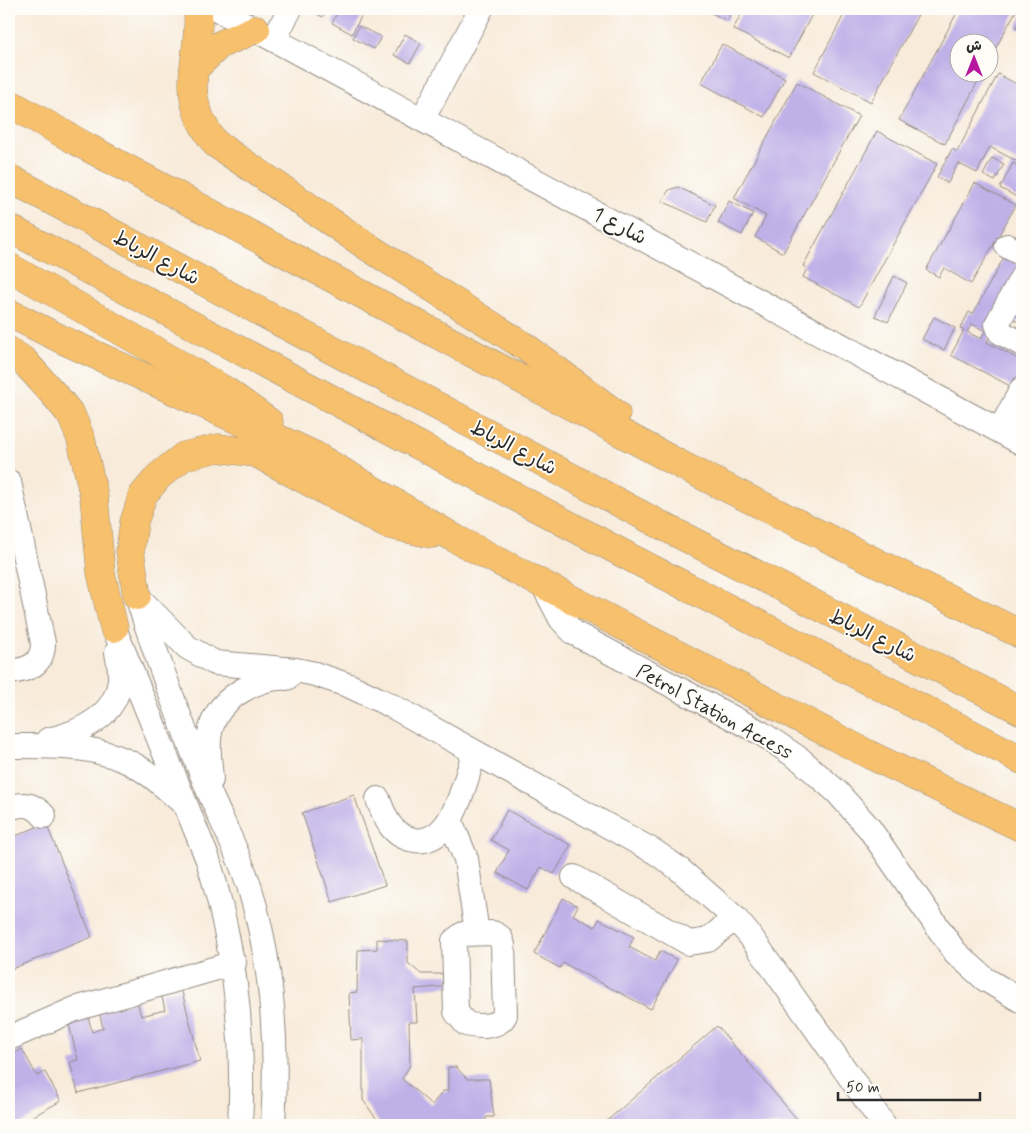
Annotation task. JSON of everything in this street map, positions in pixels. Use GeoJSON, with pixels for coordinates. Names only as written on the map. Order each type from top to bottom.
{"type":"FeatureCollection","features":[{"type":"Feature","properties":{"kind":"highway"},"geometry":{"type":"LineString","coordinates":[[198,9],[199,26],[192,84],[198,116],[206,131],[223,150],[368,247],[524,346],[687,468]]}},
{"type":"Feature","properties":{"kind":"highway"},"geometry":{"type":"LineString","coordinates":[[194,69],[218,45],[265,34]]}},
{"type":"Feature","properties":{"kind":"highway"},"geometry":{"type":"LineString","coordinates":[[9,103],[85,146],[687,468],[1022,635]]}},
{"type":"Feature","properties":{"kind":"highway"},"geometry":{"type":"LineString","coordinates":[[9,115],[85,146]]}},
{"type":"Feature","properties":{"kind":"highway","name":"شارع الرباط"},"geometry":{"type":"LineString","coordinates":[[9,178],[659,524],[1022,711]]}},
{"type":"Feature","properties":{"kind":"highway"},"geometry":{"type":"LineString","coordinates":[[9,228],[652,570],[1022,760]]}},
{"type":"Feature","properties":{"kind":"highway"},"geometry":{"type":"LineString","coordinates":[[9,267],[231,394],[314,455],[456,539],[870,755],[1022,828]]}},
{"type":"Feature","properties":{"kind":"highway"},"geometry":{"type":"LineString","coordinates":[[9,313],[63,340],[314,455]]}},
{"type":"Feature","properties":{"kind":"highway"},"geometry":{"type":"LineString","coordinates":[[9,351],[24,361],[71,415],[80,439],[94,497],[101,573],[114,628]]}},
{"type":"Feature","properties":{"kind":"highway"},"geometry":{"type":"LineString","coordinates":[[137,596],[130,551],[134,522],[143,495],[159,476],[184,456],[218,448],[256,452],[386,524],[456,539]]}},
{"type":"Feature","properties":{"kind":"street","name":"شارع 1"},"geometry":{"type":"LineString","coordinates":[[217,9],[1022,442]]}},
{"type":"Feature","properties":{"kind":"street"},"geometry":{"type":"LineString","coordinates":[[265,34],[290,9]]}},
{"type":"Feature","properties":{"kind":"street"},"geometry":{"type":"LineString","coordinates":[[422,118],[481,9]]}},
{"type":"Feature","properties":{"kind":"street"},"geometry":{"type":"LineString","coordinates":[[1022,277],[997,324],[1000,332],[1022,344]]}},
{"type":"Feature","properties":{"kind":"street"},"geometry":{"type":"LineString","coordinates":[[1000,430],[1022,389]]}},
{"type":"Feature","properties":{"kind":"street"},"geometry":{"type":"LineString","coordinates":[[9,482],[43,643],[41,657],[37,663],[26,670],[9,672]]}},
{"type":"Feature","properties":{"kind":"street","name":"Petrol Station Access"},"geometry":{"type":"LineString","coordinates":[[542,583],[561,619],[574,633],[761,733],[819,776],[869,828],[955,952],[984,979],[1022,1002]]}},
{"type":"Feature","properties":{"kind":"street"},"geometry":{"type":"LineString","coordinates":[[137,596],[187,647],[214,663],[296,670],[315,674],[350,686],[390,706],[655,852],[679,868],[735,918],[884,1125]]}},
{"type":"Feature","properties":{"kind":"street"},"geometry":{"type":"LineString","coordinates":[[137,596],[160,669],[211,796],[237,851],[258,920],[268,967],[276,1047],[273,1125]]}},
{"type":"Feature","properties":{"kind":"street"},"geometry":{"type":"LineString","coordinates":[[16,746],[81,731],[93,724],[111,704],[120,678],[114,628]]}},
{"type":"Feature","properties":{"kind":"street"},"geometry":{"type":"LineString","coordinates":[[114,628],[186,806],[216,886],[234,964],[242,1044],[240,1125]]}},
{"type":"Feature","properties":{"kind":"street"},"geometry":{"type":"LineString","coordinates":[[211,796],[210,748],[212,724],[229,700],[248,686],[279,678],[315,674]]}},
{"type":"Feature","properties":{"kind":"street"},"geometry":{"type":"LineString","coordinates":[[16,746],[92,750],[118,757],[141,769],[186,806]]}},
{"type":"Feature","properties":{"kind":"street"},"geometry":{"type":"LineString","coordinates":[[378,800],[391,828],[408,839],[428,839],[437,835],[450,820],[474,753]]}},
{"type":"Feature","properties":{"kind":"street"},"geometry":{"type":"LineString","coordinates":[[9,808],[28,804],[38,809],[44,816]]}},
{"type":"Feature","properties":{"kind":"street"},"geometry":{"type":"LineString","coordinates":[[450,820],[466,859],[477,934]]}},
{"type":"Feature","properties":{"kind":"street"},"geometry":{"type":"LineString","coordinates":[[574,877],[689,943],[708,940],[735,918]]}},
{"type":"Feature","properties":{"kind":"street"},"geometry":{"type":"LineString","coordinates":[[9,1038],[75,1008],[234,964]]}},
{"type":"Feature","properties":{"kind":"building"},"geometry":{"type":"Polygon","coordinates":[[[307,9],[327,9],[323,17],[307,9]]]}},
{"type":"Feature","properties":{"kind":"building"},"geometry":{"type":"Polygon","coordinates":[[[339,9],[365,9],[352,34],[332,23],[339,9]]]}},
{"type":"Feature","properties":{"kind":"building"},"geometry":{"type":"Polygon","coordinates":[[[704,9],[733,9],[727,21],[704,9]]]}},
{"type":"Feature","properties":{"kind":"building"},"geometry":{"type":"Polygon","coordinates":[[[744,9],[815,9],[789,58],[733,29],[744,9]]]}},
{"type":"Feature","properties":{"kind":"building"},"geometry":{"type":"Polygon","coordinates":[[[847,9],[921,9],[871,102],[814,72],[847,9]]]}},
{"type":"Feature","properties":{"kind":"building"},"geometry":{"type":"Polygon","coordinates":[[[959,9],[1017,9],[998,44],[998,32],[948,32],[948,82],[978,82],[945,144],[899,120],[959,9]]]}},
{"type":"Feature","properties":{"kind":"building"},"geometry":{"type":"Polygon","coordinates":[[[1022,15],[1022,31],[1016,28],[1022,15]]]}},
{"type":"Feature","properties":{"kind":"building"},"geometry":{"type":"Polygon","coordinates":[[[359,26],[381,37],[374,49],[353,38],[359,26]]]}},
{"type":"Feature","properties":{"kind":"building"},"geometry":{"type":"Polygon","coordinates":[[[405,34],[421,43],[410,63],[394,55],[405,34]]]}},
{"type":"Feature","properties":{"kind":"building"},"geometry":{"type":"Polygon","coordinates":[[[722,44],[785,78],[764,117],[701,83],[722,44]]]}},
{"type":"Feature","properties":{"kind":"building"},"geometry":{"type":"Polygon","coordinates":[[[998,74],[1022,87],[1022,164],[990,147],[977,173],[958,163],[948,183],[937,177],[952,149],[957,152],[994,82],[998,82],[998,74]]]}},
{"type":"Feature","properties":{"kind":"building"},"geometry":{"type":"Polygon","coordinates":[[[797,82],[859,116],[783,253],[755,237],[766,216],[734,198],[797,82]]]}},
{"type":"Feature","properties":{"kind":"building"},"geometry":{"type":"Polygon","coordinates":[[[877,131],[937,164],[859,307],[803,277],[807,268],[803,266],[877,131]]]}},
{"type":"Feature","properties":{"kind":"building"},"geometry":{"type":"Polygon","coordinates":[[[992,158],[1004,164],[995,181],[983,175],[992,158]]]}},
{"type":"Feature","properties":{"kind":"building"},"geometry":{"type":"Polygon","coordinates":[[[1013,163],[1022,168],[1022,200],[1000,188],[1013,163]]]}},
{"type":"Feature","properties":{"kind":"building"},"geometry":{"type":"Polygon","coordinates":[[[975,183],[1016,205],[971,284],[944,268],[939,277],[926,270],[975,183]]]}},
{"type":"Feature","properties":{"kind":"building"},"geometry":{"type":"Polygon","coordinates":[[[678,187],[715,205],[707,222],[662,201],[669,190],[678,187]]]}},
{"type":"Feature","properties":{"kind":"building"},"geometry":{"type":"Polygon","coordinates":[[[729,201],[753,213],[742,235],[718,223],[729,201]]]}},
{"type":"Feature","properties":{"kind":"building"},"geometry":{"type":"Polygon","coordinates":[[[1022,226],[1022,240],[1016,237],[1022,226]]]}},
{"type":"Feature","properties":{"kind":"building"},"geometry":{"type":"Polygon","coordinates":[[[1004,257],[1020,265],[988,324],[995,328],[987,342],[1022,361],[1022,372],[1014,388],[951,355],[964,330],[960,329],[969,312],[973,314],[1004,257]],[[972,324],[967,332],[981,339],[985,331],[972,324]]]}},
{"type":"Feature","properties":{"kind":"building"},"geometry":{"type":"Polygon","coordinates":[[[894,276],[907,283],[888,322],[875,316],[894,276]]]}},
{"type":"Feature","properties":{"kind":"building"},"geometry":{"type":"Polygon","coordinates":[[[1022,297],[1022,324],[1011,318],[1022,297]]]}},
{"type":"Feature","properties":{"kind":"building"},"geometry":{"type":"Polygon","coordinates":[[[934,317],[955,328],[944,350],[922,339],[934,317]]]}},
{"type":"Feature","properties":{"kind":"building"},"geometry":{"type":"Polygon","coordinates":[[[354,795],[385,885],[332,902],[302,813],[354,795]]]}},
{"type":"Feature","properties":{"kind":"building"},"geometry":{"type":"Polygon","coordinates":[[[507,810],[571,845],[554,874],[541,867],[528,890],[497,873],[509,850],[491,840],[507,810]]]}},
{"type":"Feature","properties":{"kind":"building"},"geometry":{"type":"Polygon","coordinates":[[[46,823],[92,937],[9,970],[9,839],[46,823]]]}},
{"type":"Feature","properties":{"kind":"building"},"geometry":{"type":"Polygon","coordinates":[[[563,898],[578,906],[573,915],[595,927],[599,919],[634,937],[629,947],[655,961],[660,951],[677,960],[651,1009],[563,963],[560,968],[534,954],[563,898]]]}},
{"type":"Feature","properties":{"kind":"building"},"geometry":{"type":"Polygon","coordinates":[[[377,939],[408,941],[408,963],[421,974],[449,974],[450,986],[415,989],[417,1022],[409,1022],[410,1065],[402,1079],[432,1105],[443,1091],[448,1091],[448,1067],[456,1067],[467,1079],[489,1079],[494,1117],[486,1117],[486,1125],[381,1125],[363,1100],[363,1039],[351,1040],[349,993],[357,992],[358,950],[377,949],[377,939]]]}},
{"type":"Feature","properties":{"kind":"building"},"geometry":{"type":"Polygon","coordinates":[[[181,988],[200,1061],[78,1093],[70,1062],[78,1060],[68,1021],[88,1016],[92,1032],[103,1028],[99,1011],[137,1001],[141,1016],[165,1010],[161,993],[181,988]]]}},
{"type":"Feature","properties":{"kind":"building"},"geometry":{"type":"Polygon","coordinates":[[[717,1026],[802,1125],[602,1125],[717,1026]]]}},
{"type":"Feature","properties":{"kind":"building"},"geometry":{"type":"Polygon","coordinates":[[[22,1049],[37,1076],[45,1072],[61,1101],[17,1125],[9,1125],[9,1056],[22,1049]]]}}]}
